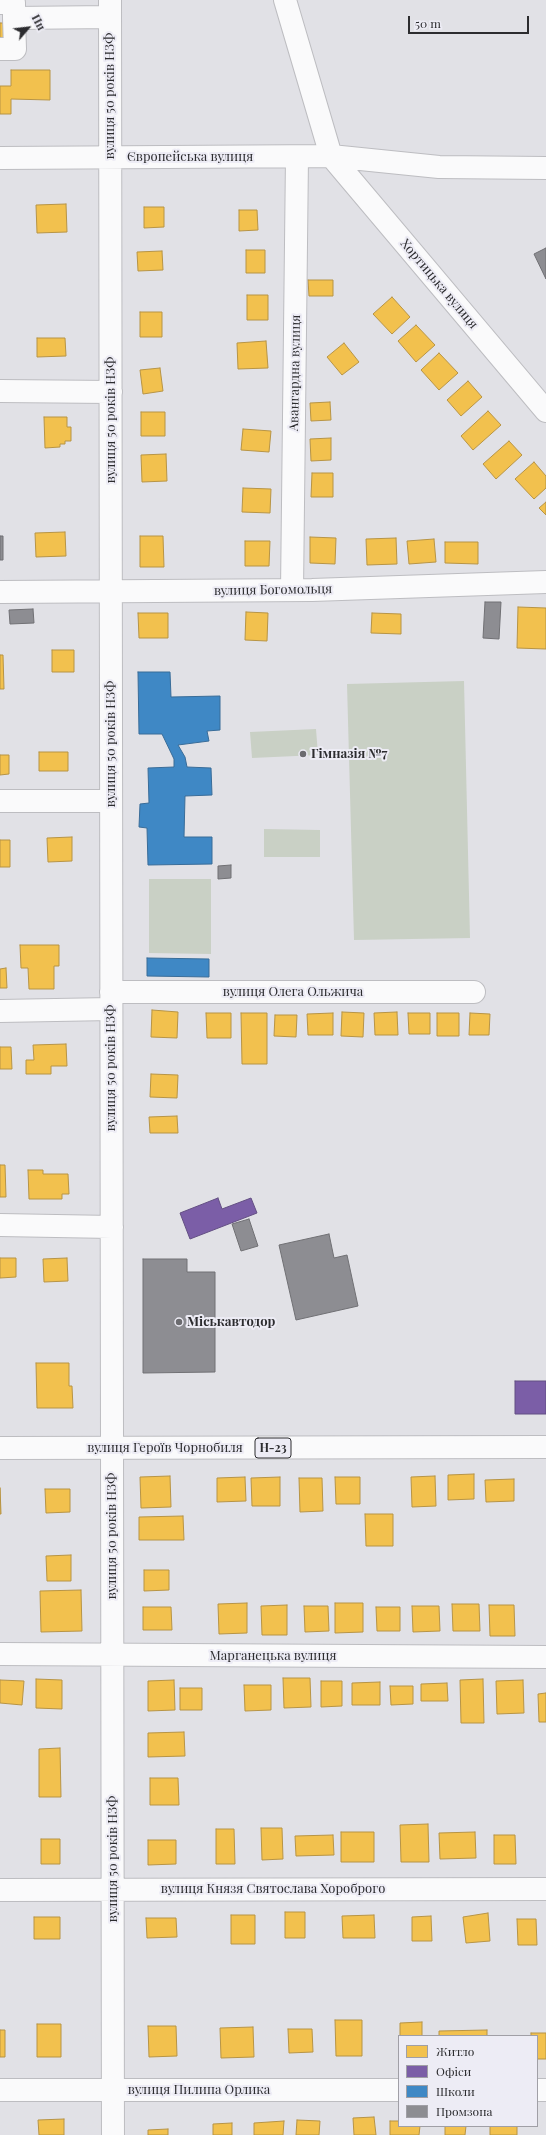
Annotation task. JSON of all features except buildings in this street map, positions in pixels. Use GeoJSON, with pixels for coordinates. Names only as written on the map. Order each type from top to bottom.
{"type":"FeatureCollection","features":[{"type":"Feature","properties":{"kind":"street"},"geometry":{"type":"LineString","coordinates":[[286,0],[331,156]]}},
{"type":"Feature","properties":{"kind":"street"},"geometry":{"type":"LineString","coordinates":[[0,49],[15,49],[7,10],[110,8]]}},
{"type":"Feature","properties":{"kind":"street","name":"вулиця 50 років НЗФ"},"geometry":{"type":"LineString","coordinates":[[110,8],[114,2135]]}},
{"type":"Feature","properties":{"kind":"street","name":"Європейська вулиця"},"geometry":{"type":"LineString","coordinates":[[0,158],[331,156],[439,167],[546,168]]}},
{"type":"Feature","properties":{"kind":"street","name":"Хортицька вулиця"},"geometry":{"type":"LineString","coordinates":[[331,156],[546,411]]}},
{"type":"Feature","properties":{"kind":"street","name":"Авангардна вулиця"},"geometry":{"type":"LineString","coordinates":[[292,590],[297,157]]}},
{"type":"Feature","properties":{"kind":"street"},"geometry":{"type":"LineString","coordinates":[[0,391],[111,392]]}},
{"type":"Feature","properties":{"kind":"street","name":"вулиця Богомольця"},"geometry":{"type":"LineString","coordinates":[[0,592],[292,590],[546,582]]}},
{"type":"Feature","properties":{"kind":"street"},"geometry":{"type":"LineString","coordinates":[[0,801],[111,801]]}},
{"type":"Feature","properties":{"kind":"street","name":"вулиця Олега Ольжича"},"geometry":{"type":"LineString","coordinates":[[0,1011],[111,1000],[474,992]]}},
{"type":"Feature","properties":{"kind":"street"},"geometry":{"type":"LineString","coordinates":[[0,1225],[112,1226]]}},
{"type":"Feature","properties":{"kind":"street","name":"вулиця Героїв Чорнобиля"},"geometry":{"type":"LineString","coordinates":[[0,1448],[112,1449],[546,1447]]}},
{"type":"Feature","properties":{"kind":"street","name":"Марганецька вулиця"},"geometry":{"type":"LineString","coordinates":[[0,1654],[112,1656],[546,1657]]}},
{"type":"Feature","properties":{"kind":"street","name":"вулиця Князя Святослава Хороброго"},"geometry":{"type":"LineString","coordinates":[[0,1890],[546,1889]]}},
{"type":"Feature","properties":{"kind":"street","name":"вулиця Пилипа Орлика"},"geometry":{"type":"LineString","coordinates":[[0,2090],[398,2090]]}},
{"type":"Feature","properties":{"kind":"shaded area"},"geometry":{"type":"Polygon","coordinates":[[[464,681],[470,938],[354,940],[347,684],[464,681]]]}},
{"type":"Feature","properties":{"kind":"shaded area"},"geometry":{"type":"Polygon","coordinates":[[[316,729],[318,755],[252,758],[250,732],[316,729]]]}},
{"type":"Feature","properties":{"kind":"shaded area"},"geometry":{"type":"Polygon","coordinates":[[[264,829],[320,830],[320,857],[264,857],[264,829]]]}},
{"type":"Feature","properties":{"kind":"shaded area"},"geometry":{"type":"Polygon","coordinates":[[[149,879],[211,879],[211,954],[149,953],[149,879]]]}},
{"type":"Feature","properties":{"kind":"place","name":"Гімназія №7"},"geometry":{"type":"Point","coordinates":[303,754]}},
{"type":"Feature","properties":{"kind":"place","name":"Міськавтодор"},"geometry":{"type":"Point","coordinates":[179,1322]}}]}
